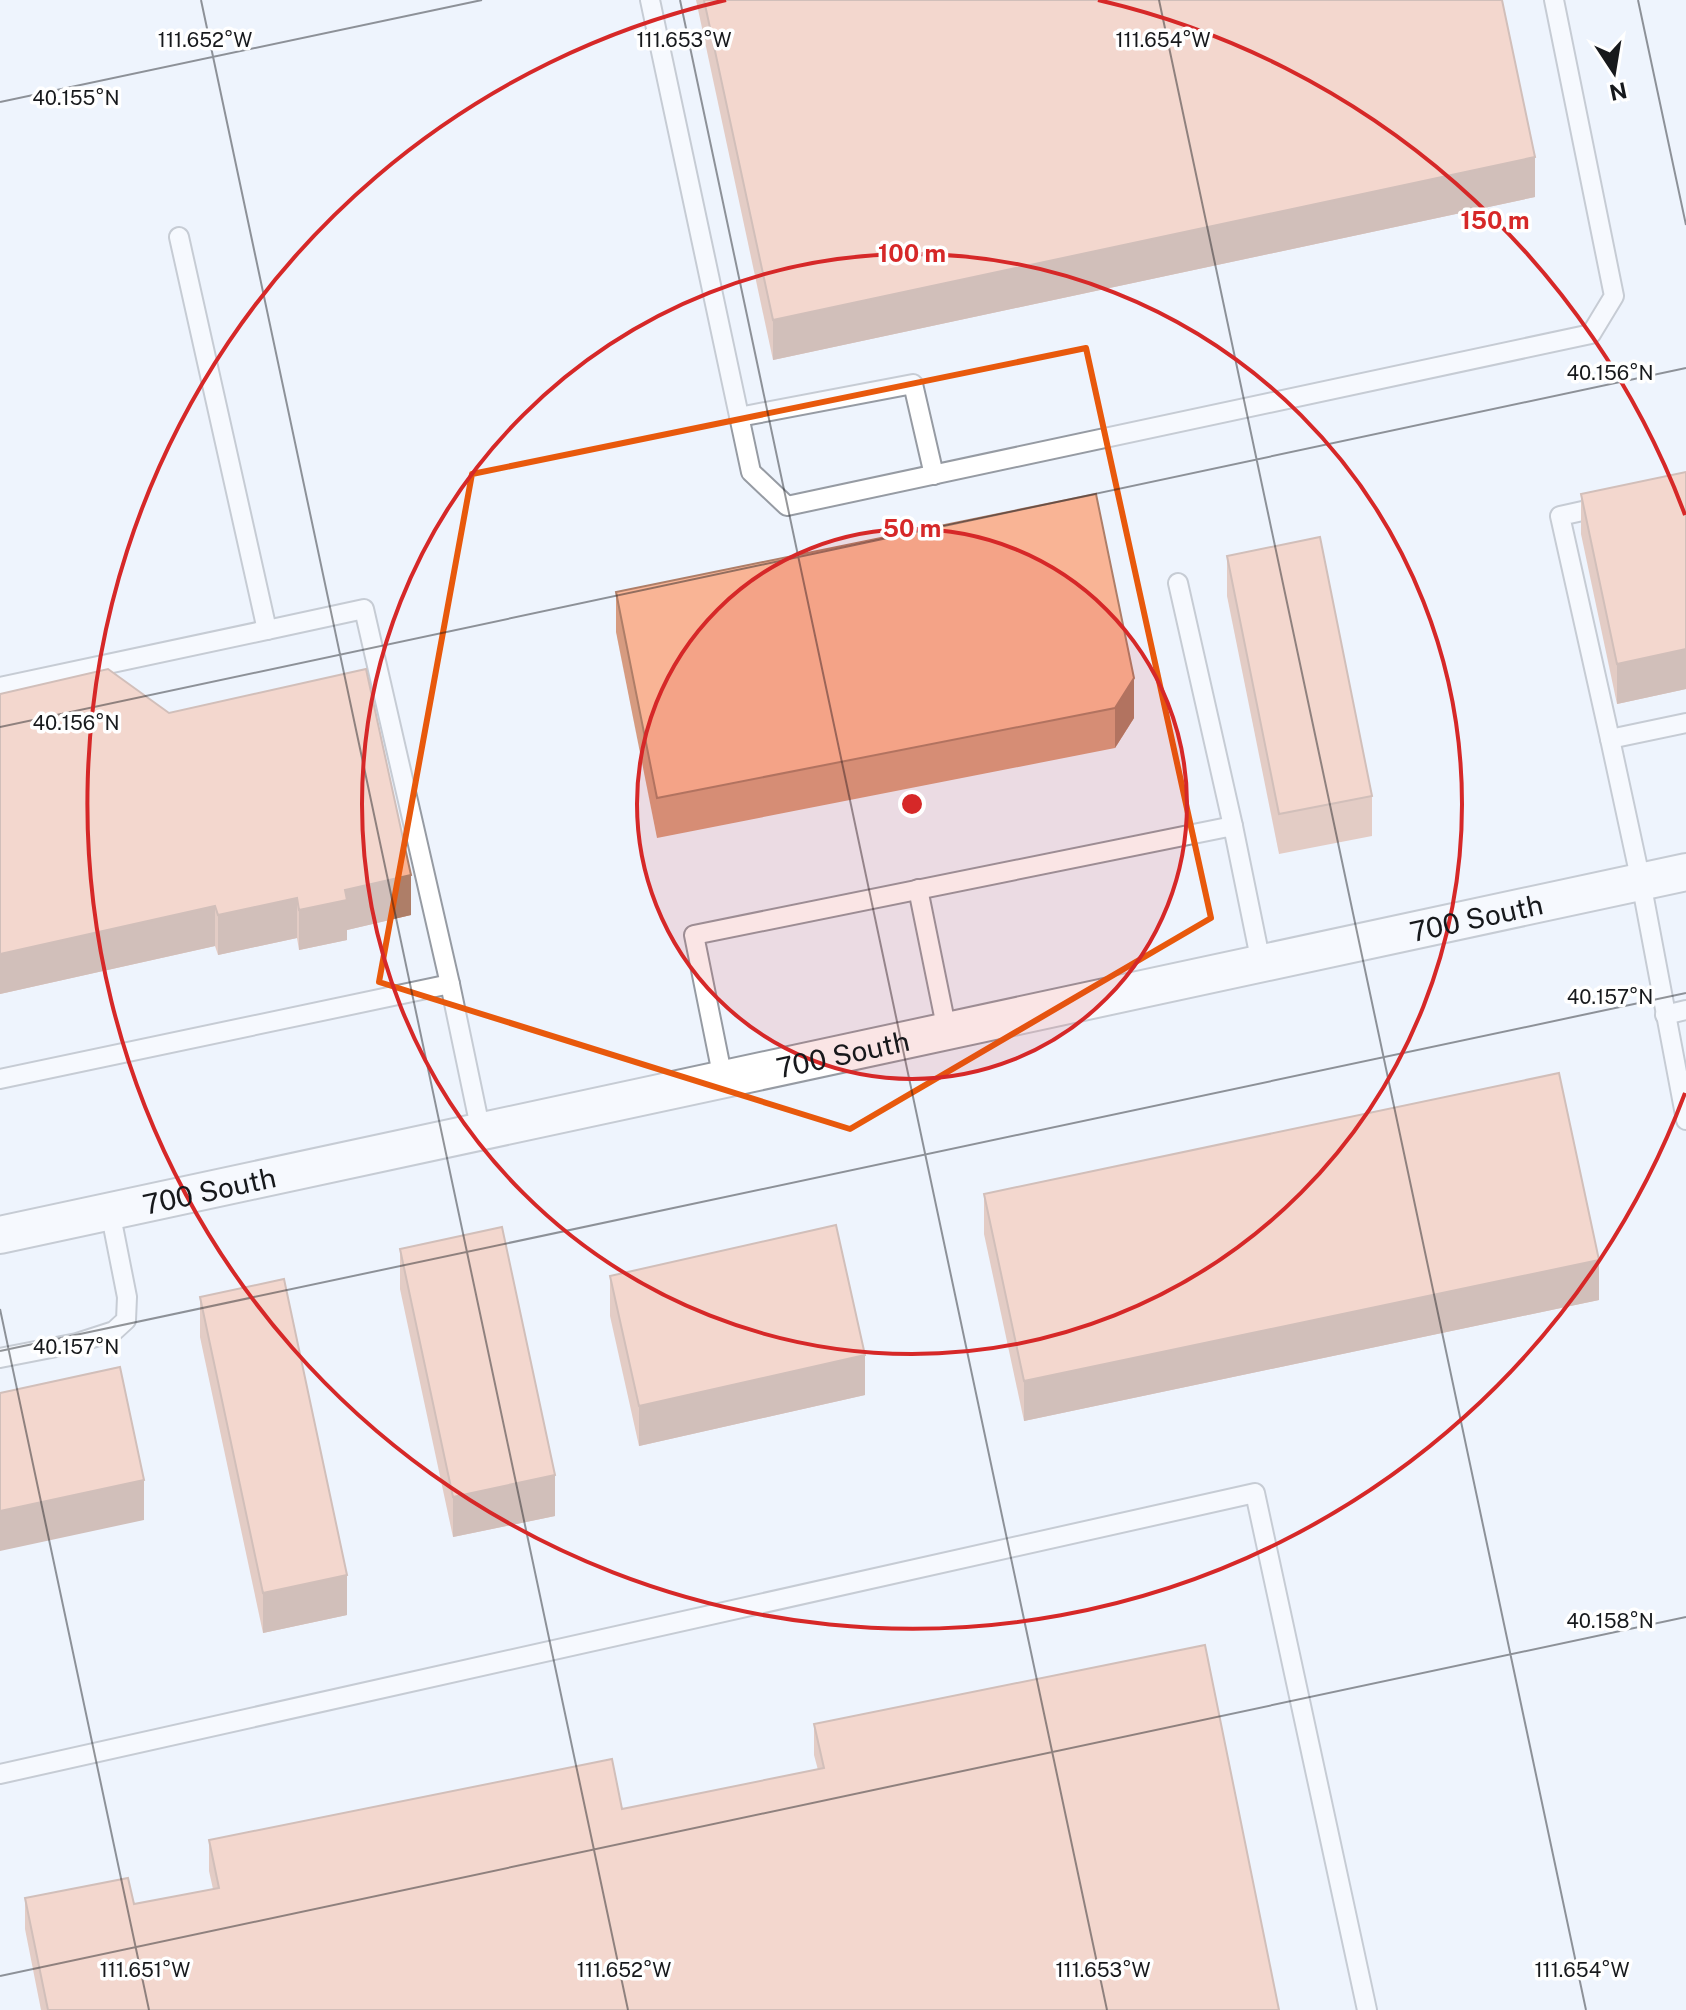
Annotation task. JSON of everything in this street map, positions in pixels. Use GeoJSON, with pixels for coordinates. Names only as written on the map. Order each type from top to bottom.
{"type":"FeatureCollection","features":[{"type":"Feature","properties":{"kind":"street","name":"700 South"},"geometry":{"type":"LineString","coordinates":[[0,1235],[1686,872]]}},
{"type":"Feature","properties":{"kind":"lane"},"geometry":{"type":"LineString","coordinates":[[650,0],[751,472],[787,506],[1591,334],[1614,296],[1554,0]]}},
{"type":"Feature","properties":{"kind":"lane"},"geometry":{"type":"LineString","coordinates":[[179,237],[267,630]]}},
{"type":"Feature","properties":{"kind":"lane"},"geometry":{"type":"LineString","coordinates":[[739,417],[913,384],[934,475]]}},
{"type":"Feature","properties":{"kind":"lane"},"geometry":{"type":"LineString","coordinates":[[1616,503],[1560,516],[1641,882],[1686,1120]]}},
{"type":"Feature","properties":{"kind":"lane"},"geometry":{"type":"LineString","coordinates":[[1178,583],[1261,963]]}},
{"type":"Feature","properties":{"kind":"lane"},"geometry":{"type":"LineString","coordinates":[[0,687],[364,609],[481,1132]]}},
{"type":"Feature","properties":{"kind":"lane"},"geometry":{"type":"LineString","coordinates":[[1610,739],[1686,723]]}},
{"type":"Feature","properties":{"kind":"lane"},"geometry":{"type":"LineString","coordinates":[[723,1079],[694,935],[1233,826]]}},
{"type":"Feature","properties":{"kind":"lane"},"geometry":{"type":"LineString","coordinates":[[918,889],[947,1031]]}},
{"type":"Feature","properties":{"kind":"lane"},"geometry":{"type":"LineString","coordinates":[[0,1079],[450,984]]}},
{"type":"Feature","properties":{"kind":"lane"},"geometry":{"type":"LineString","coordinates":[[1665,1015],[1686,1010]]}},
{"type":"Feature","properties":{"kind":"lane"},"geometry":{"type":"LineString","coordinates":[[0,1358],[77,1343],[114,1331],[126,1320],[127,1297],[110,1211]]}},
{"type":"Feature","properties":{"kind":"lane"},"geometry":{"type":"LineString","coordinates":[[0,1774],[1255,1493],[1367,2010]]}},
{"type":"Feature","properties":{"kind":"highlighted area"},"geometry":{"type":"Polygon","coordinates":[[[1086,348],[1211,918],[850,1129],[379,982],[472,474],[1086,348]]]}},
{"type":"Feature","properties":{"kind":"building"},"geometry":{"type":"Polygon","coordinates":[[[704,0],[1502,0],[1535,157],[773,320],[704,0]]]}},
{"type":"Feature","properties":{"kind":"building"},"geometry":{"type":"Polygon","coordinates":[[[1686,472],[1686,649],[1617,664],[1581,494],[1686,472]]]}},
{"type":"Feature","properties":{"kind":"building"},"geometry":{"type":"Polygon","coordinates":[[[1096,494],[1134,678],[1115,708],[657,798],[616,592],[1096,494]]]}},
{"type":"Feature","properties":{"kind":"building"},"geometry":{"type":"Polygon","coordinates":[[[1320,537],[1372,796],[1279,814],[1227,556],[1320,537]]]}},
{"type":"Feature","properties":{"kind":"building"},"geometry":{"type":"Polygon","coordinates":[[[108,669],[169,713],[366,669],[411,875],[345,890],[347,900],[299,910],[297,898],[218,915],[215,906],[0,954],[0,694],[108,669]]]}},
{"type":"Feature","properties":{"kind":"building"},"geometry":{"type":"Polygon","coordinates":[[[1559,1073],[1599,1260],[1024,1381],[984,1194],[1559,1073]]]}},
{"type":"Feature","properties":{"kind":"building"},"geometry":{"type":"Polygon","coordinates":[[[836,1225],[865,1355],[639,1406],[610,1276],[836,1225]]]}},
{"type":"Feature","properties":{"kind":"building"},"geometry":{"type":"Polygon","coordinates":[[[502,1227],[555,1475],[453,1497],[400,1249],[502,1227]]]}},
{"type":"Feature","properties":{"kind":"building"},"geometry":{"type":"Polygon","coordinates":[[[284,1279],[347,1575],[263,1593],[200,1297],[284,1279]]]}},
{"type":"Feature","properties":{"kind":"building"},"geometry":{"type":"Polygon","coordinates":[[[120,1367],[144,1480],[0,1511],[0,1393],[120,1367]]]}},
{"type":"Feature","properties":{"kind":"building"},"geometry":{"type":"Polygon","coordinates":[[[1205,1645],[1279,2010],[48,2010],[25,1898],[128,1878],[134,1904],[219,1888],[209,1840],[612,1759],[622,1809],[824,1768],[814,1724],[1205,1645]]]}}]}
